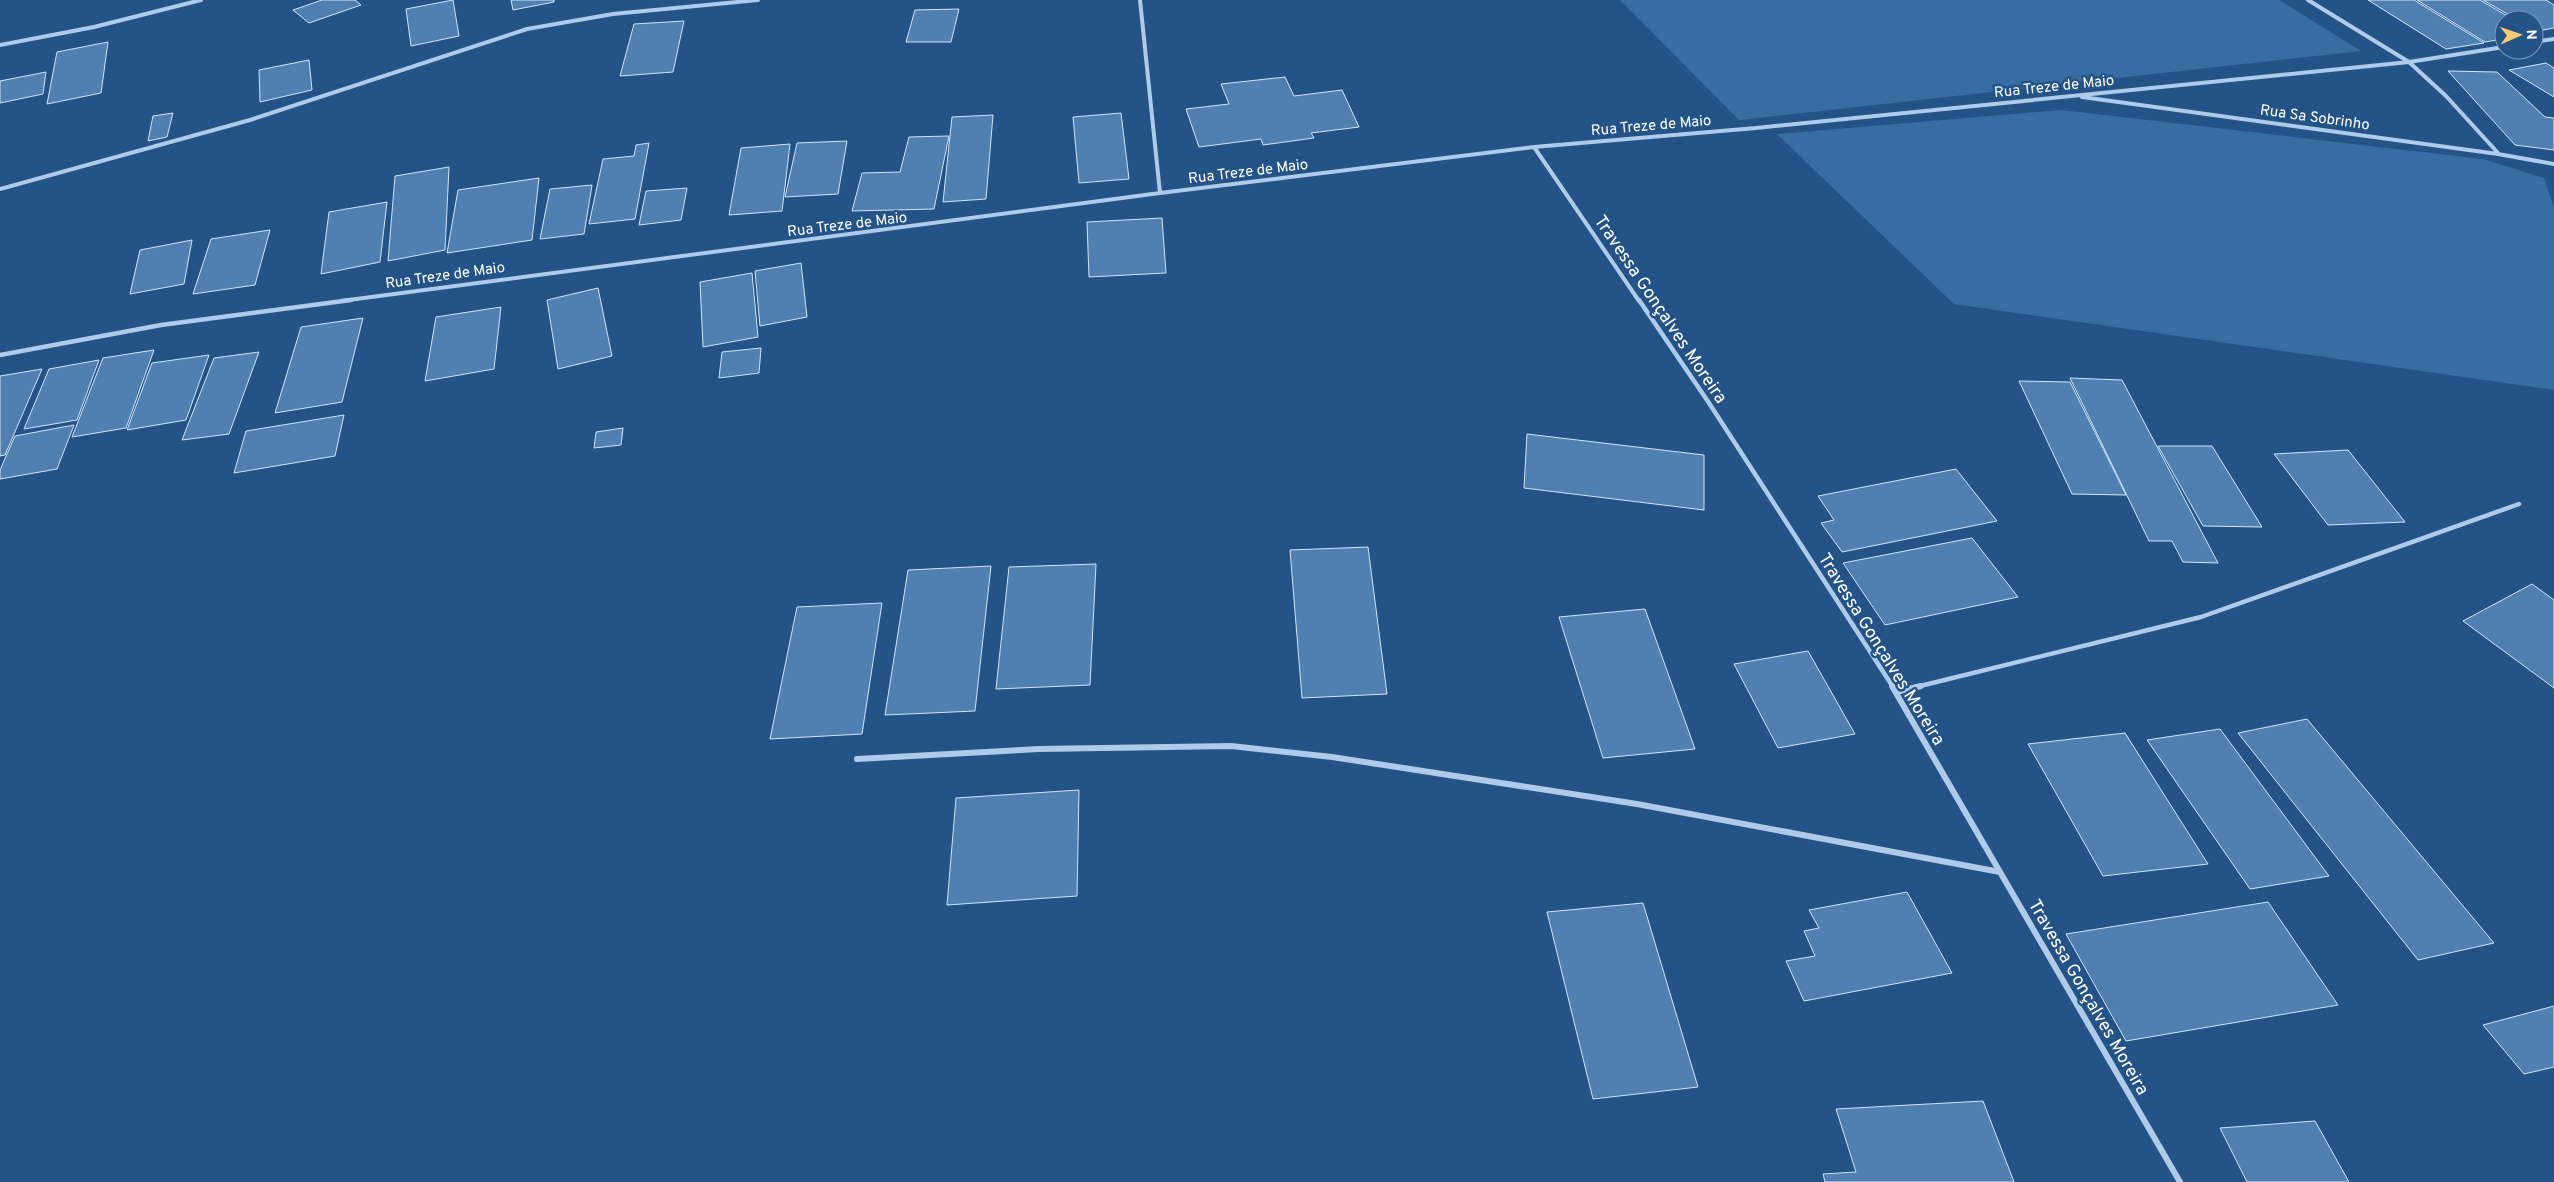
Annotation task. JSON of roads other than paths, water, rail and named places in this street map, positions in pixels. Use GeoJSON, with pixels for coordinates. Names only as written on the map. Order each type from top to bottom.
{"type":"FeatureCollection","features":[{"type":"Feature","properties":{"kind":"street"},"geometry":{"type":"LineString","coordinates":[[0,44],[94,27],[201,0]]}},
{"type":"Feature","properties":{"kind":"street"},"geometry":{"type":"LineString","coordinates":[[0,189],[235,125],[359,85],[484,41],[528,29],[568,20],[758,0]]}},
{"type":"Feature","properties":{"kind":"street"},"geometry":{"type":"LineString","coordinates":[[1140,0],[1160,193]]}},
{"type":"Feature","properties":{"kind":"street"},"geometry":{"type":"LineString","coordinates":[[2308,0],[2409,62],[2446,96],[2498,154]]}},
{"type":"Feature","properties":{"kind":"street","name":"Rua Treze de Maio"},"geometry":{"type":"LineString","coordinates":[[0,355],[161,325],[1160,193],[1534,147],[2409,62],[2494,49]]}},
{"type":"Feature","properties":{"kind":"street","name":"Rua Sa Sobrinho"},"geometry":{"type":"LineString","coordinates":[[2072,96],[2498,154],[2554,164]]}},
{"type":"Feature","properties":{"kind":"street","name":"Travessa Gonçalves Moreira"},"geometry":{"type":"LineString","coordinates":[[1534,147],[1709,403],[1896,692],[2180,1182]]}},
{"type":"Feature","properties":{"kind":"street"},"geometry":{"type":"LineString","coordinates":[[1896,692],[2201,617],[2519,504]]}},
{"type":"Feature","properties":{"kind":"street"},"geometry":{"type":"LineString","coordinates":[[857,760],[1039,749],[1231,746],[1332,757],[1637,804],[2000,872]]}}]}
